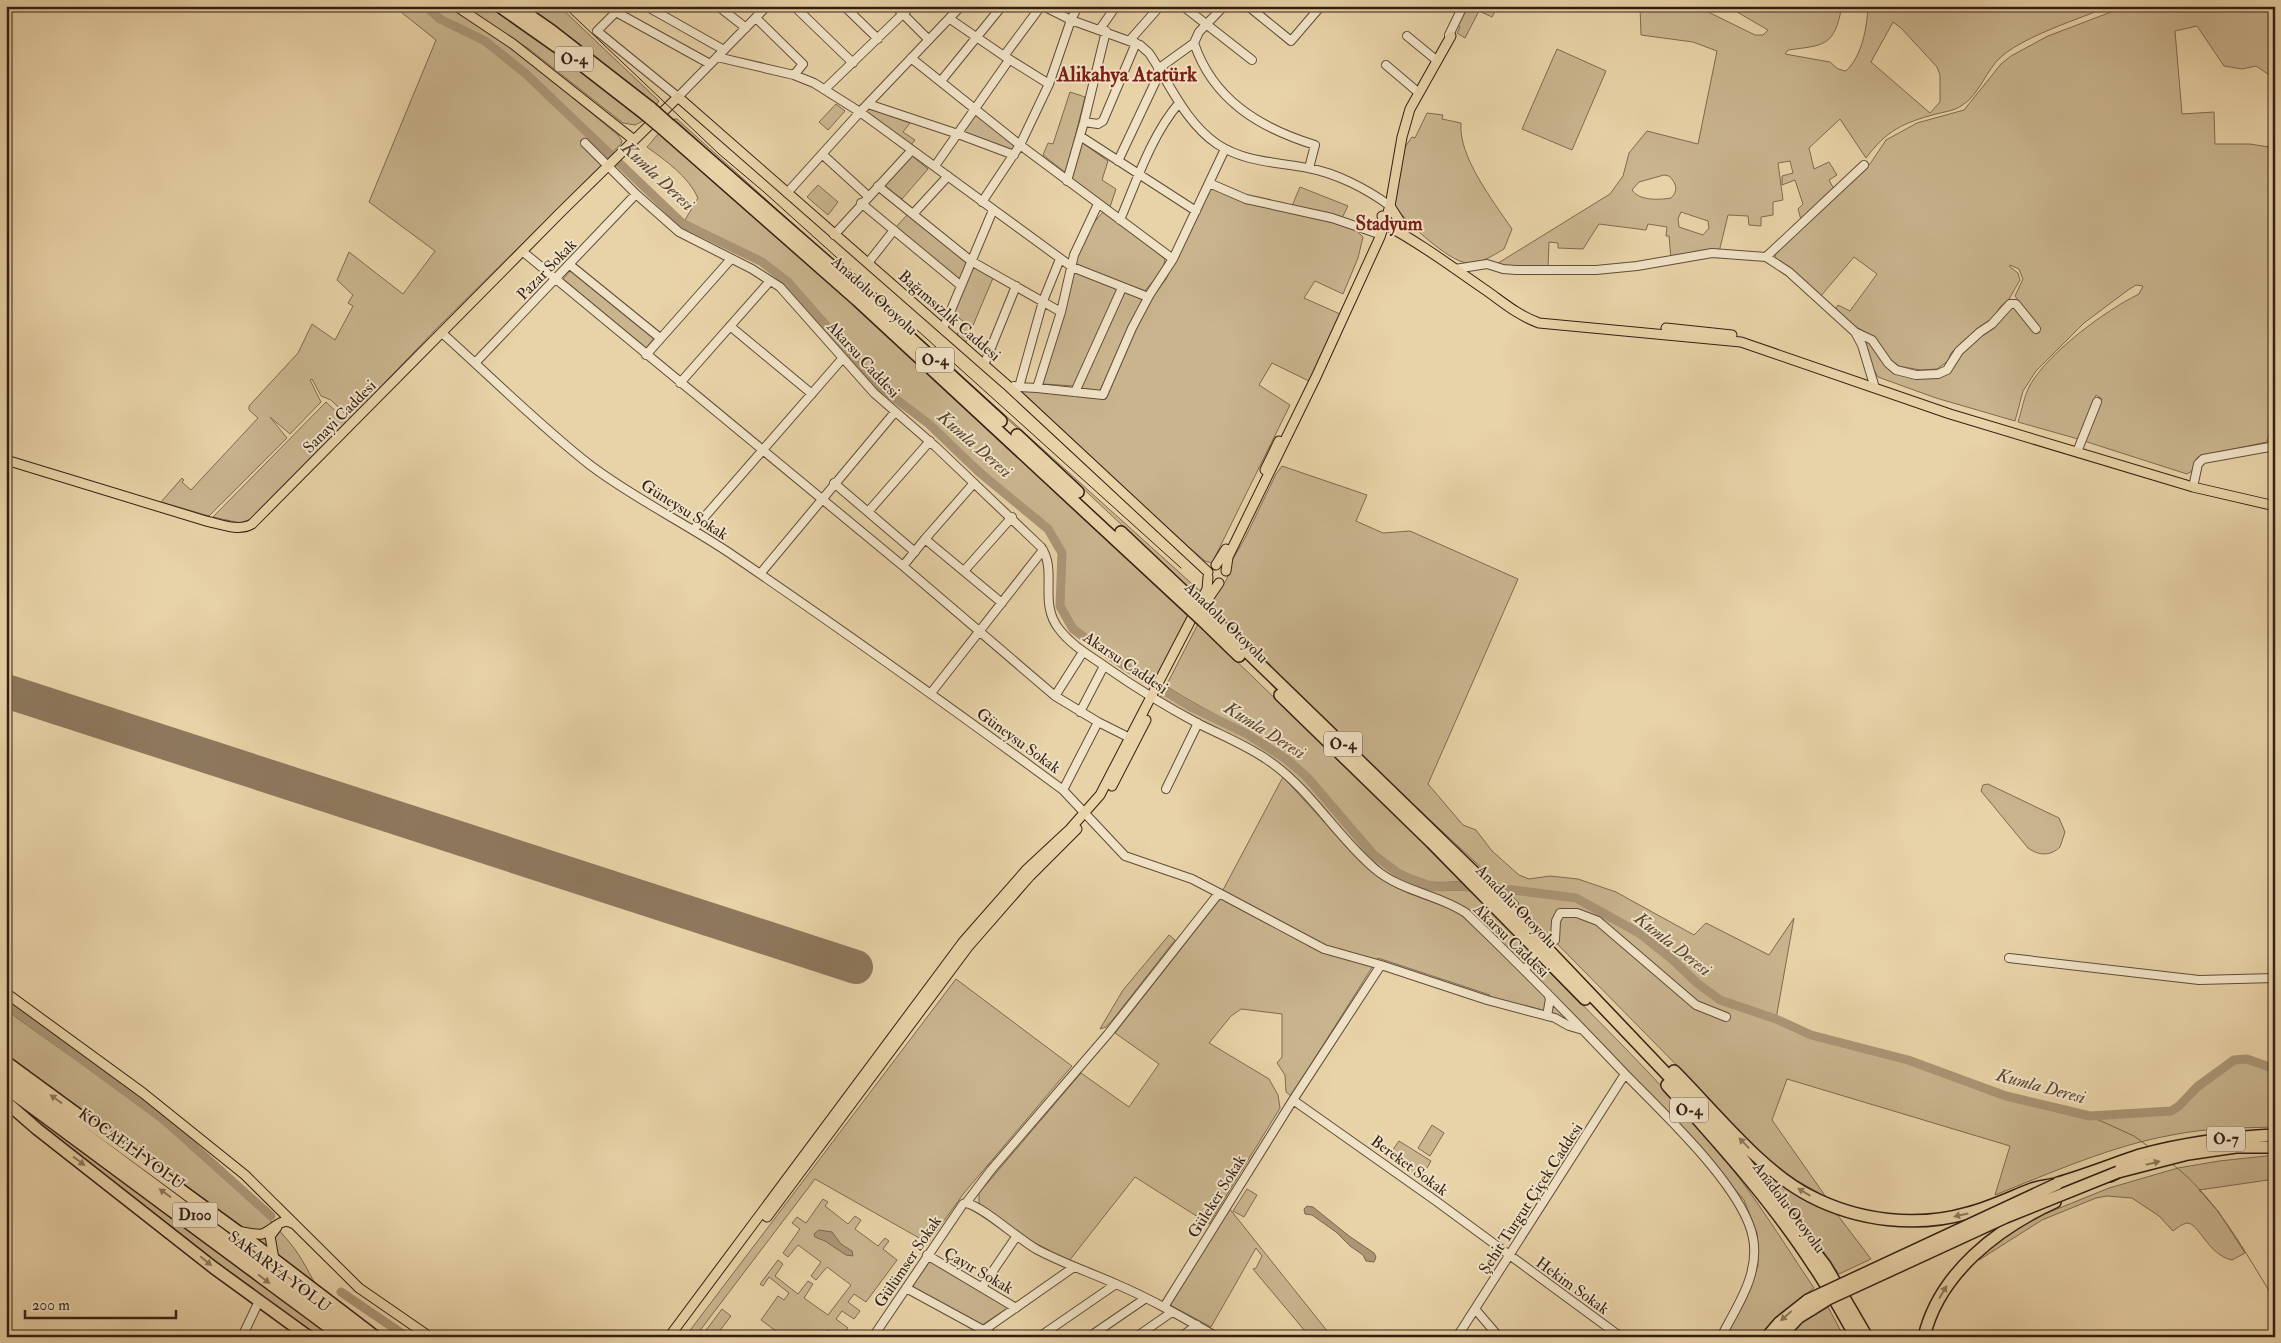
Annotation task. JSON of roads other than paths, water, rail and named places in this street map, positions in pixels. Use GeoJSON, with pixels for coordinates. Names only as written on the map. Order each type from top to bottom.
{"type":"FeatureCollection","features":[{"type":"Feature","properties":{"kind":"highway","name":"Anadolu Otoyolu"},"geometry":{"type":"LineString","coordinates":[[499,6],[648,111]]}},
{"type":"Feature","properties":{"kind":"highway","name":"Anadolu Otoyolu"},"geometry":{"type":"LineString","coordinates":[[516,6],[567,42],[668,128],[1192,604],[1464,875],[1656,1073],[1706,1129],[1792,1234],[1814,1265],[1845,1316],[1855,1337]]}},
{"type":"Feature","properties":{"kind":"highway","name":"Anadolu Otoyolu"},"geometry":{"type":"LineString","coordinates":[[1205,617],[1478,876],[1699,1108],[1736,1150],[1825,1266],[1867,1337]]}},
{"type":"Feature","properties":{"kind":"highway"},"geometry":{"type":"LineString","coordinates":[[1570,972],[1640,1037],[1763,1162],[1810,1196],[1864,1215],[1920,1221],[1966,1214],[2034,1189],[2057,1184]]}},
{"type":"Feature","properties":{"kind":"highway"},"geometry":{"type":"LineString","coordinates":[[6,1062],[238,1231],[376,1337]]}},
{"type":"Feature","properties":{"kind":"highway","name":"KOCAELİ YOLU"},"geometry":{"type":"LineString","coordinates":[[6,1075],[359,1337]]}},
{"type":"Feature","properties":{"kind":"highway","name":"SAKARYA YOLU"},"geometry":{"type":"LineString","coordinates":[[6,1088],[342,1337]]}},
{"type":"Feature","properties":{"kind":"highway"},"geometry":{"type":"LineString","coordinates":[[6,1102],[37,1129],[258,1302],[308,1337]]}},
{"type":"Feature","properties":{"kind":"highway","name":"O-7"},"geometry":{"type":"LineString","coordinates":[[2057,1184],[2114,1164],[2178,1146],[2221,1139],[2275,1135]]}},
{"type":"Feature","properties":{"kind":"highway","name":"O-7"},"geometry":{"type":"LineString","coordinates":[[2118,1172],[2188,1154],[2236,1148],[2275,1147]]}},
{"type":"Feature","properties":{"kind":"highway"},"geometry":{"type":"LineString","coordinates":[[1780,1337],[1810,1304],[1828,1299],[2006,1217],[2118,1172]]}},
{"type":"Feature","properties":{"kind":"highway"},"geometry":{"type":"LineString","coordinates":[[1924,1337],[1931,1315],[1942,1292],[1979,1250],[2039,1210],[2118,1172]]}},
{"type":"Feature","properties":{"kind":"highway"},"geometry":{"type":"LineString","coordinates":[[1767,1337],[1779,1323],[1810,1304],[2057,1184]]}},
{"type":"Feature","properties":{"kind":"main road"},"geometry":{"type":"LineString","coordinates":[[456,6],[513,44],[634,140]]}},
{"type":"Feature","properties":{"kind":"main road"},"geometry":{"type":"LineString","coordinates":[[1174,659],[1212,592],[1219,583],[1225,580],[1228,557],[1314,376],[1378,235],[1388,204],[1402,137],[1410,110],[1435,59],[1450,35]]}},
{"type":"Feature","properties":{"kind":"main road"},"geometry":{"type":"LineString","coordinates":[[1418,92],[1450,35]]}},
{"type":"Feature","properties":{"kind":"main road","name":"Sanayi Caddesi"},"geometry":{"type":"LineString","coordinates":[[6,460],[206,521],[236,527],[247,527],[256,521],[522,251],[678,97]]}},
{"type":"Feature","properties":{"kind":"main road","name":"Bağımsızlık Caddesi"},"geometry":{"type":"LineString","coordinates":[[678,97],[1007,385],[1197,561],[1211,570]]}},
{"type":"Feature","properties":{"kind":"main road"},"geometry":{"type":"LineString","coordinates":[[1388,204],[1404,232]]}},
{"type":"Feature","properties":{"kind":"main road"},"geometry":{"type":"LineString","coordinates":[[1383,220],[1437,253],[1516,308],[1529,314],[1545,318],[1717,332],[1762,342],[1874,385],[1983,420],[2193,485],[2275,506]]}},
{"type":"Feature","properties":{"kind":"main road"},"geometry":{"type":"LineString","coordinates":[[1378,235],[1389,232],[1404,232]]}},
{"type":"Feature","properties":{"kind":"main road"},"geometry":{"type":"LineString","coordinates":[[669,1337],[963,942],[1027,869],[1103,800],[1118,775],[1207,589],[1211,570],[1223,555],[1314,376]]}},
{"type":"Feature","properties":{"kind":"main road"},"geometry":{"type":"LineString","coordinates":[[2193,485],[2275,500]]}},
{"type":"Feature","properties":{"kind":"main road"},"geometry":{"type":"LineString","coordinates":[[1211,570],[1223,566],[1226,571]]}},
{"type":"Feature","properties":{"kind":"main road"},"geometry":{"type":"LineString","coordinates":[[1211,570],[1214,583],[1219,583]]}},
{"type":"Feature","properties":{"kind":"main road"},"geometry":{"type":"LineString","coordinates":[[677,1337],[968,947],[1086,815],[1100,795],[1130,738],[1154,699]]}},
{"type":"Feature","properties":{"kind":"main road"},"geometry":{"type":"LineString","coordinates":[[6,993],[143,1093],[245,1175],[358,1290],[425,1337]]}},
{"type":"Feature","properties":{"kind":"main road"},"geometry":{"type":"LineString","coordinates":[[238,1231],[260,1234],[282,1222],[293,1225],[359,1288],[430,1337]]}},
{"type":"Feature","properties":{"kind":"main road"},"geometry":{"type":"LineString","coordinates":[[274,1259],[270,1243],[271,1232],[282,1225],[293,1225]]}},
{"type":"Feature","properties":{"kind":"street"},"geometry":{"type":"LineString","coordinates":[[646,6],[724,50]]}},
{"type":"Feature","properties":{"kind":"street"},"geometry":{"type":"LineString","coordinates":[[718,6],[746,28]]}},
{"type":"Feature","properties":{"kind":"street"},"geometry":{"type":"LineString","coordinates":[[710,64],[619,9],[597,31],[678,97],[767,6]]}},
{"type":"Feature","properties":{"kind":"street"},"geometry":{"type":"LineString","coordinates":[[794,6],[853,63]]}},
{"type":"Feature","properties":{"kind":"street"},"geometry":{"type":"LineString","coordinates":[[844,6],[878,39]]}},
{"type":"Feature","properties":{"kind":"street"},"geometry":{"type":"LineString","coordinates":[[894,6],[929,40]]}},
{"type":"Feature","properties":{"kind":"street"},"geometry":{"type":"LineString","coordinates":[[826,89],[911,6]]}},
{"type":"Feature","properties":{"kind":"street"},"geometry":{"type":"LineString","coordinates":[[787,193],[860,112],[961,6]]}},
{"type":"Feature","properties":{"kind":"street"},"geometry":{"type":"LineString","coordinates":[[941,82],[1002,6]]}},
{"type":"Feature","properties":{"kind":"street"},"geometry":{"type":"LineString","coordinates":[[935,166],[975,109],[1042,6],[1071,20],[1133,41],[1149,53],[1179,103],[1200,129],[1225,149],[1251,159],[1309,168],[1349,182],[1388,204]]}},
{"type":"Feature","properties":{"kind":"street"},"geometry":{"type":"LineString","coordinates":[[982,202],[1020,145],[1049,84],[1071,20],[1078,6]]}},
{"type":"Feature","properties":{"kind":"street"},"geometry":{"type":"LineString","coordinates":[[1067,181],[1084,122],[1103,30],[1116,6]]}},
{"type":"Feature","properties":{"kind":"street"},"geometry":{"type":"LineString","coordinates":[[1084,122],[1098,124],[1103,121],[1133,41],[1160,6]]}},
{"type":"Feature","properties":{"kind":"street"},"geometry":{"type":"LineString","coordinates":[[1183,6],[1252,60]]}},
{"type":"Feature","properties":{"kind":"street"},"geometry":{"type":"LineString","coordinates":[[1118,161],[1159,70],[1194,43],[1199,32],[1224,6]]}},
{"type":"Feature","properties":{"kind":"street"},"geometry":{"type":"LineString","coordinates":[[1248,6],[1292,41],[1321,6]]}},
{"type":"Feature","properties":{"kind":"street"},"geometry":{"type":"LineString","coordinates":[[1450,35],[1463,6]]}},
{"type":"Feature","properties":{"kind":"street"},"geometry":{"type":"LineString","coordinates":[[756,18],[803,64],[794,75]]}},
{"type":"Feature","properties":{"kind":"street"},"geometry":{"type":"LineString","coordinates":[[950,19],[1049,84]]}},
{"type":"Feature","properties":{"kind":"street"},"geometry":{"type":"LineString","coordinates":[[1407,36],[1435,59]]}},
{"type":"Feature","properties":{"kind":"street"},"geometry":{"type":"LineString","coordinates":[[1194,43],[1211,78],[1234,104],[1262,124],[1315,145],[1309,168]]}},
{"type":"Feature","properties":{"kind":"street"},"geometry":{"type":"LineString","coordinates":[[717,58],[794,75],[826,89],[935,166],[1072,267],[1148,297]]}},
{"type":"Feature","properties":{"kind":"street"},"geometry":{"type":"LineString","coordinates":[[911,58],[1067,181],[1174,258]]}},
{"type":"Feature","properties":{"kind":"street"},"geometry":{"type":"LineString","coordinates":[[1386,65],[1418,92]]}},
{"type":"Feature","properties":{"kind":"street"},"geometry":{"type":"LineString","coordinates":[[1120,220],[1164,123],[1179,103]]}},
{"type":"Feature","properties":{"kind":"street"},"geometry":{"type":"LineString","coordinates":[[868,104],[1014,155]]}},
{"type":"Feature","properties":{"kind":"street"},"geometry":{"type":"LineString","coordinates":[[1080,136],[1196,211]]}},
{"type":"Feature","properties":{"kind":"street","name":"Akarsu Caddesi"},"geometry":{"type":"LineString","coordinates":[[585,143],[609,164],[636,194],[684,235],[770,281],[789,296],[842,359],[895,412],[930,441],[1012,517],[1044,550],[1048,560],[1047,592],[1050,612],[1058,627],[1083,652],[1154,699],[1255,752],[1276,766],[1375,869],[1398,884],[1453,905],[1466,913],[1584,1030],[1705,1160],[1736,1198],[1748,1218],[1755,1248],[1752,1271],[1745,1292],[1721,1337]]}},
{"type":"Feature","properties":{"kind":"street"},"geometry":{"type":"LineString","coordinates":[[1007,385],[1103,395],[1148,297],[1174,258],[1225,149]]}},
{"type":"Feature","properties":{"kind":"street"},"geometry":{"type":"LineString","coordinates":[[834,235],[861,203],[912,150]]}},
{"type":"Feature","properties":{"kind":"street"},"geometry":{"type":"LineString","coordinates":[[822,154],[868,196]]}},
{"type":"Feature","properties":{"kind":"street"},"geometry":{"type":"LineString","coordinates":[[1766,257],[1864,165]]}},
{"type":"Feature","properties":{"kind":"street"},"geometry":{"type":"LineString","coordinates":[[914,213],[948,176]]}},
{"type":"Feature","properties":{"kind":"street"},"geometry":{"type":"LineString","coordinates":[[1209,183],[1246,200],[1332,218],[1378,235]]}},
{"type":"Feature","properties":{"kind":"street"},"geometry":{"type":"LineString","coordinates":[[878,186],[914,213],[971,261],[1061,312]]}},
{"type":"Feature","properties":{"kind":"street","name":"Pazar Sokak"},"geometry":{"type":"LineString","coordinates":[[475,363],[636,194]]}},
{"type":"Feature","properties":{"kind":"street"},"geometry":{"type":"LineString","coordinates":[[861,203],[960,285]]}},
{"type":"Feature","properties":{"kind":"street"},"geometry":{"type":"LineString","coordinates":[[1037,388],[1061,312],[1074,254],[1098,204]]}},
{"type":"Feature","properties":{"kind":"street"},"geometry":{"type":"LineString","coordinates":[[943,329],[993,210]]}},
{"type":"Feature","properties":{"kind":"street"},"geometry":{"type":"LineString","coordinates":[[868,263],[894,230]]}},
{"type":"Feature","properties":{"kind":"street"},"geometry":{"type":"LineString","coordinates":[[522,251],[903,566],[1055,696],[1080,712],[1130,738]]}},
{"type":"Feature","properties":{"kind":"street"},"geometry":{"type":"LineString","coordinates":[[1458,268],[1487,264],[1516,270],[1574,271],[1637,266],[1712,252],[1766,257],[1783,267],[1856,332],[1872,340],[1888,363],[1896,370],[1916,374],[1938,374],[1947,370],[1959,352],[1980,332],[1992,324],[2010,304],[2016,304],[2021,308],[2036,329]]}},
{"type":"Feature","properties":{"kind":"street"},"geometry":{"type":"LineString","coordinates":[[1019,386],[1043,301],[1060,258]]}},
{"type":"Feature","properties":{"kind":"street"},"geometry":{"type":"LineString","coordinates":[[646,355],[731,259]]}},
{"type":"Feature","properties":{"kind":"street"},"geometry":{"type":"LineString","coordinates":[[570,264],[660,338]]}},
{"type":"Feature","properties":{"kind":"street"},"geometry":{"type":"LineString","coordinates":[[680,383],[770,281]]}},
{"type":"Feature","properties":{"kind":"street"},"geometry":{"type":"LineString","coordinates":[[984,365],[1016,286]]}},
{"type":"Feature","properties":{"kind":"street"},"geometry":{"type":"LineString","coordinates":[[1075,392],[1122,288]]}},
{"type":"Feature","properties":{"kind":"street"},"geometry":{"type":"LineString","coordinates":[[730,326],[812,394]]}},
{"type":"Feature","properties":{"kind":"street"},"geometry":{"type":"LineString","coordinates":[[1856,332],[1862,345],[1874,385]]}},
{"type":"Feature","properties":{"kind":"street","name":"Güneysu Sokak"},"geometry":{"type":"LineString","coordinates":[[442,333],[592,466],[694,529],[760,574],[931,693],[1064,790],[1098,722]]}},
{"type":"Feature","properties":{"kind":"street"},"geometry":{"type":"LineString","coordinates":[[694,529],[842,359]]}},
{"type":"Feature","properties":{"kind":"street"},"geometry":{"type":"LineString","coordinates":[[2078,450],[2097,402]]}},
{"type":"Feature","properties":{"kind":"street"},"geometry":{"type":"LineString","coordinates":[[760,574],[834,482],[895,412]]}},
{"type":"Feature","properties":{"kind":"street"},"geometry":{"type":"LineString","coordinates":[[868,512],[930,441]]}},
{"type":"Feature","properties":{"kind":"street"},"geometry":{"type":"LineString","coordinates":[[2193,485],[2198,464],[2204,459],[2275,446]]}},
{"type":"Feature","properties":{"kind":"street"},"geometry":{"type":"LineString","coordinates":[[834,482],[915,552]]}},
{"type":"Feature","properties":{"kind":"street"},"geometry":{"type":"LineString","coordinates":[[903,566],[974,482]]}},
{"type":"Feature","properties":{"kind":"street"},"geometry":{"type":"LineString","coordinates":[[964,571],[1012,517]]}},
{"type":"Feature","properties":{"kind":"street"},"geometry":{"type":"LineString","coordinates":[[926,539],[1002,602]]}},
{"type":"Feature","properties":{"kind":"street"},"geometry":{"type":"LineString","coordinates":[[931,693],[1044,550]]}},
{"type":"Feature","properties":{"kind":"street"},"geometry":{"type":"LineString","coordinates":[[1055,696],[1083,652]]}},
{"type":"Feature","properties":{"kind":"street"},"geometry":{"type":"LineString","coordinates":[[1080,712],[1104,666]]}},
{"type":"Feature","properties":{"kind":"street"},"geometry":{"type":"LineString","coordinates":[[1166,789],[1198,723]]}},
{"type":"Feature","properties":{"kind":"street"},"geometry":{"type":"LineString","coordinates":[[1064,790],[1125,856],[1192,879],[1324,949],[1487,1000],[1547,1016],[1584,1030]]}},
{"type":"Feature","properties":{"kind":"street","name":"Gülümser Sokak"},"geometry":{"type":"LineString","coordinates":[[873,1337],[962,1204],[966,1203],[991,1170],[1108,1034],[1219,893]]}},
{"type":"Feature","properties":{"kind":"street"},"geometry":{"type":"LineString","coordinates":[[1555,940],[1556,921],[1560,913],[1577,913],[1587,916],[1609,928],[1696,1005],[1726,1018]]}},
{"type":"Feature","properties":{"kind":"street"},"geometry":{"type":"LineString","coordinates":[[1524,970],[1536,957]]}},
{"type":"Feature","properties":{"kind":"street"},"geometry":{"type":"LineString","coordinates":[[2009,958],[2199,980],[2275,978]]}},
{"type":"Feature","properties":{"kind":"street","name":"Güleker Sokak"},"geometry":{"type":"LineString","coordinates":[[1164,1308],[1293,1100],[1381,966]]}},
{"type":"Feature","properties":{"kind":"street"},"geometry":{"type":"LineString","coordinates":[[1546,992],[1550,999],[1547,1016]]}},
{"type":"Feature","properties":{"kind":"street","name":"Şehit Turgut Çiçek Caddesi"},"geometry":{"type":"LineString","coordinates":[[1457,1337],[1625,1074]]}},
{"type":"Feature","properties":{"kind":"street","name":"Bereket Sokak"},"geometry":{"type":"LineString","coordinates":[[1293,1100],[1509,1255]]}},
{"type":"Feature","properties":{"kind":"street"},"geometry":{"type":"LineString","coordinates":[[966,1203],[976,1206],[1016,1237],[1074,1267],[1146,1298],[1217,1337]]}},
{"type":"Feature","properties":{"kind":"street"},"geometry":{"type":"LineString","coordinates":[[982,1288],[1016,1237]]}},
{"type":"Feature","properties":{"kind":"street","name":"Hekim Sokak"},"geometry":{"type":"LineString","coordinates":[[1509,1255],[1621,1337]]}},
{"type":"Feature","properties":{"kind":"street","name":"Çayır Sokak"},"geometry":{"type":"LineString","coordinates":[[927,1256],[1016,1308]]}},
{"type":"Feature","properties":{"kind":"street"},"geometry":{"type":"LineString","coordinates":[[974,1337],[1074,1267]]}},
{"type":"Feature","properties":{"kind":"street"},"geometry":{"type":"LineString","coordinates":[[1039,1337],[1116,1284]]}},
{"type":"Feature","properties":{"kind":"street"},"geometry":{"type":"LineString","coordinates":[[906,1288],[996,1337]]}},
{"type":"Feature","properties":{"kind":"street"},"geometry":{"type":"LineString","coordinates":[[1089,1337],[1146,1298]]}},
{"type":"Feature","properties":{"kind":"street"},"geometry":{"type":"LineString","coordinates":[[242,1337],[258,1302]]}},
{"type":"Feature","properties":{"kind":"street"},"geometry":{"type":"LineString","coordinates":[[1475,1309],[1499,1337]]}},
{"type":"Feature","properties":{"kind":"street"},"geometry":{"type":"LineString","coordinates":[[1136,1337],[1172,1312]]}},
{"type":"Feature","properties":{"kind":"street"},"geometry":{"type":"LineString","coordinates":[[1181,1337],[1197,1326]]}},
{"type":"Feature","properties":{"kind":"waterway","name":"Kumla Deresi"},"geometry":{"type":"LineString","coordinates":[[425,6],[440,19],[485,41],[525,73],[682,223],[762,262],[788,282],[880,387],[929,424],[979,472],[1048,529],[1062,553],[1060,606],[1073,629],[1126,667],[1191,707],[1247,734],[1286,759],[1306,776],[1373,854],[1398,873],[1434,887],[1459,886],[1513,890],[1576,898],[1639,933],[1673,960],[1697,983],[1720,1000],[1776,1019],[1811,1035],[1908,1060],[2006,1096],[2090,1116],[2171,1111],[2179,1106],[2197,1087],[2234,1060],[2247,1059],[2275,1069]]}},
{"type":"Feature","properties":{"kind":"waterway"},"geometry":{"type":"LineString","coordinates":[[6,1004],[162,1118],[271,1216]]}},
{"type":"Feature","properties":{"kind":"waterway"},"geometry":{"type":"LineString","coordinates":[[2090,1116],[2134,1136],[2149,1147]]}},
{"type":"Feature","properties":{"kind":"waterway"},"geometry":{"type":"LineString","coordinates":[[2172,1164],[2203,1193],[2229,1227],[2275,1300]]}},
{"type":"Feature","properties":{"kind":"waterway"},"geometry":{"type":"LineString","coordinates":[[341,1292],[407,1337]]}},
{"type":"Feature","properties":{"kind":"tram line"},"geometry":{"type":"LineString","coordinates":[[563,6],[719,154],[764,192],[1181,568]]}},
{"type":"Feature","properties":{"kind":"district","name":"Alikahya Atatürk"},"geometry":{"type":"Point","coordinates":[1127,74]}},
{"type":"Feature","properties":{"kind":"district","name":"Stadyum"},"geometry":{"type":"Point","coordinates":[1389,223]}}]}
